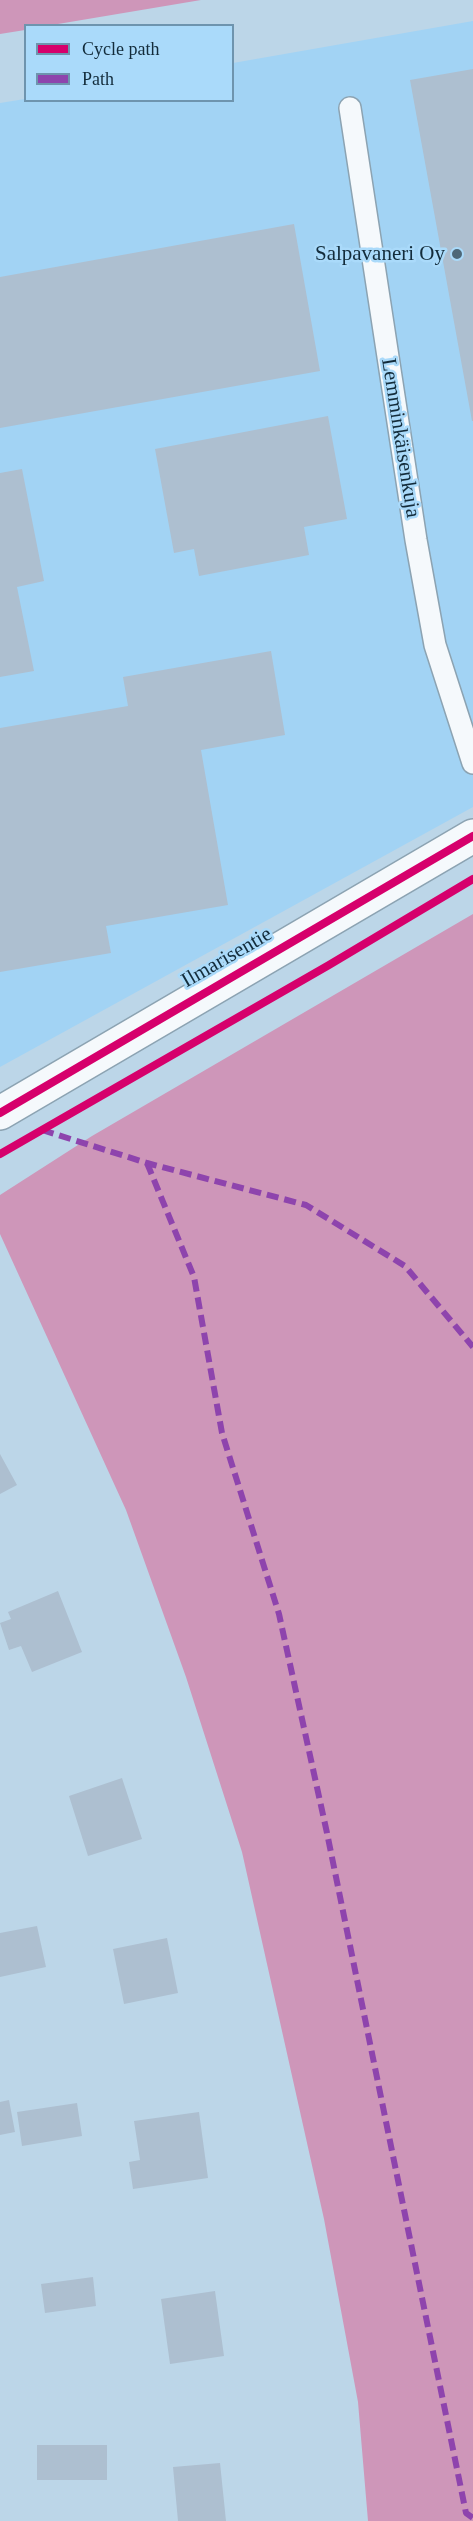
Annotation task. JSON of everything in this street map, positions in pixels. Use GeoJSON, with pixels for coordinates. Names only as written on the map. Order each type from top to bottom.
{"type":"FeatureCollection","features":[{"type":"Feature","properties":{"kind":"street","name":"Ilmarisentie"},"geometry":{"type":"LineString","coordinates":[[0,1113],[473,836]]}},
{"type":"Feature","properties":{"kind":"lane","name":"Lemminkäisenkuja"},"geometry":{"type":"LineString","coordinates":[[350,108],[416,540],[435,645],[473,763]]}},
{"type":"Feature","properties":{"kind":"shaded area"},"geometry":{"type":"Polygon","coordinates":[[[0,0],[201,0],[58,24],[24,24],[24,30],[0,34],[0,0]]]}},
{"type":"Feature","properties":{"kind":"shaded area"},"geometry":{"type":"Polygon","coordinates":[[[473,21],[473,807],[0,1067],[0,103],[24,99],[24,102],[234,102],[234,63],[473,21]]]}},
{"type":"Feature","properties":{"kind":"shaded area"},"geometry":{"type":"Polygon","coordinates":[[[473,914],[473,2521],[368,2521],[358,2402],[324,2219],[242,1852],[186,1677],[126,1510],[0,1234],[0,1195],[92,1136],[473,914]]]}},
{"type":"Feature","properties":{"kind":"building","name":"Salpavaneri Oy"},"geometry":{"type":"Polygon","coordinates":[[[473,69],[473,421],[472,421],[410,80],[473,69]]]}},
{"type":"Feature","properties":{"kind":"building"},"geometry":{"type":"Polygon","coordinates":[[[294,224],[320,371],[0,428],[0,277],[294,224]]]}},
{"type":"Feature","properties":{"kind":"building"},"geometry":{"type":"Polygon","coordinates":[[[328,416],[347,519],[304,527],[309,555],[199,576],[194,549],[174,553],[155,449],[328,416]]]}},
{"type":"Feature","properties":{"kind":"building"},"geometry":{"type":"Polygon","coordinates":[[[22,469],[44,581],[17,587],[34,671],[0,677],[0,473],[22,469]]]}},
{"type":"Feature","properties":{"kind":"building"},"geometry":{"type":"Polygon","coordinates":[[[271,651],[285,735],[201,750],[228,905],[106,926],[111,953],[0,972],[0,728],[128,706],[123,677],[271,651]]]}},
{"type":"Feature","properties":{"kind":"building"},"geometry":{"type":"Polygon","coordinates":[[[0,1454],[17,1485],[0,1494],[0,1454]]]}},
{"type":"Feature","properties":{"kind":"building"},"geometry":{"type":"Polygon","coordinates":[[[58,1591],[82,1652],[32,1672],[21,1646],[9,1650],[0,1623],[11,1619],[8,1612],[58,1591]]]}},
{"type":"Feature","properties":{"kind":"building"},"geometry":{"type":"Polygon","coordinates":[[[122,1778],[142,1839],[88,1856],[69,1796],[122,1778]]]}},
{"type":"Feature","properties":{"kind":"building"},"geometry":{"type":"Polygon","coordinates":[[[37,1926],[46,1967],[0,1977],[0,1933],[37,1926]]]}},
{"type":"Feature","properties":{"kind":"building"},"geometry":{"type":"Polygon","coordinates":[[[167,1938],[178,1993],[124,2004],[113,1949],[167,1938]]]}},
{"type":"Feature","properties":{"kind":"building"},"geometry":{"type":"Polygon","coordinates":[[[9,2100],[15,2132],[0,2135],[0,2102],[9,2100]]]}},
{"type":"Feature","properties":{"kind":"building"},"geometry":{"type":"Polygon","coordinates":[[[77,2103],[82,2136],[22,2146],[17,2112],[77,2103]]]}},
{"type":"Feature","properties":{"kind":"building"},"geometry":{"type":"Polygon","coordinates":[[[199,2112],[208,2178],[133,2189],[129,2162],[140,2160],[134,2121],[199,2112]]]}},
{"type":"Feature","properties":{"kind":"building"},"geometry":{"type":"Polygon","coordinates":[[[93,2277],[96,2306],[45,2313],[41,2284],[93,2277]]]}},
{"type":"Feature","properties":{"kind":"building"},"geometry":{"type":"Polygon","coordinates":[[[215,2291],[224,2356],[170,2364],[161,2299],[215,2291]]]}},
{"type":"Feature","properties":{"kind":"building"},"geometry":{"type":"Polygon","coordinates":[[[37,2445],[107,2445],[107,2480],[37,2480],[37,2445]]]}},
{"type":"Feature","properties":{"kind":"building"},"geometry":{"type":"Polygon","coordinates":[[[220,2463],[226,2521],[178,2521],[173,2467],[220,2463]]]}},
{"type":"Feature","properties":{"kind":"marked path"},"geometry":{"type":"LineString","coordinates":[[42,1130],[147,1163],[306,1205],[405,1266],[473,1347]]}},
{"type":"Feature","properties":{"kind":"marked path"},"geometry":{"type":"LineString","coordinates":[[147,1163],[194,1277],[222,1433],[279,1614],[327,1833],[466,2513],[473,2518]]}},
{"type":"Feature","properties":{"kind":"cycle path"},"geometry":{"type":"LineString","coordinates":[[0,1113],[473,836]]}},
{"type":"Feature","properties":{"kind":"cycle path"},"geometry":{"type":"LineString","coordinates":[[0,1154],[329,965],[473,879]]}},
{"type":"Feature","properties":{"kind":"place","name":"Salpavaneri Oy"},"geometry":{"type":"Point","coordinates":[457,254]}}]}
